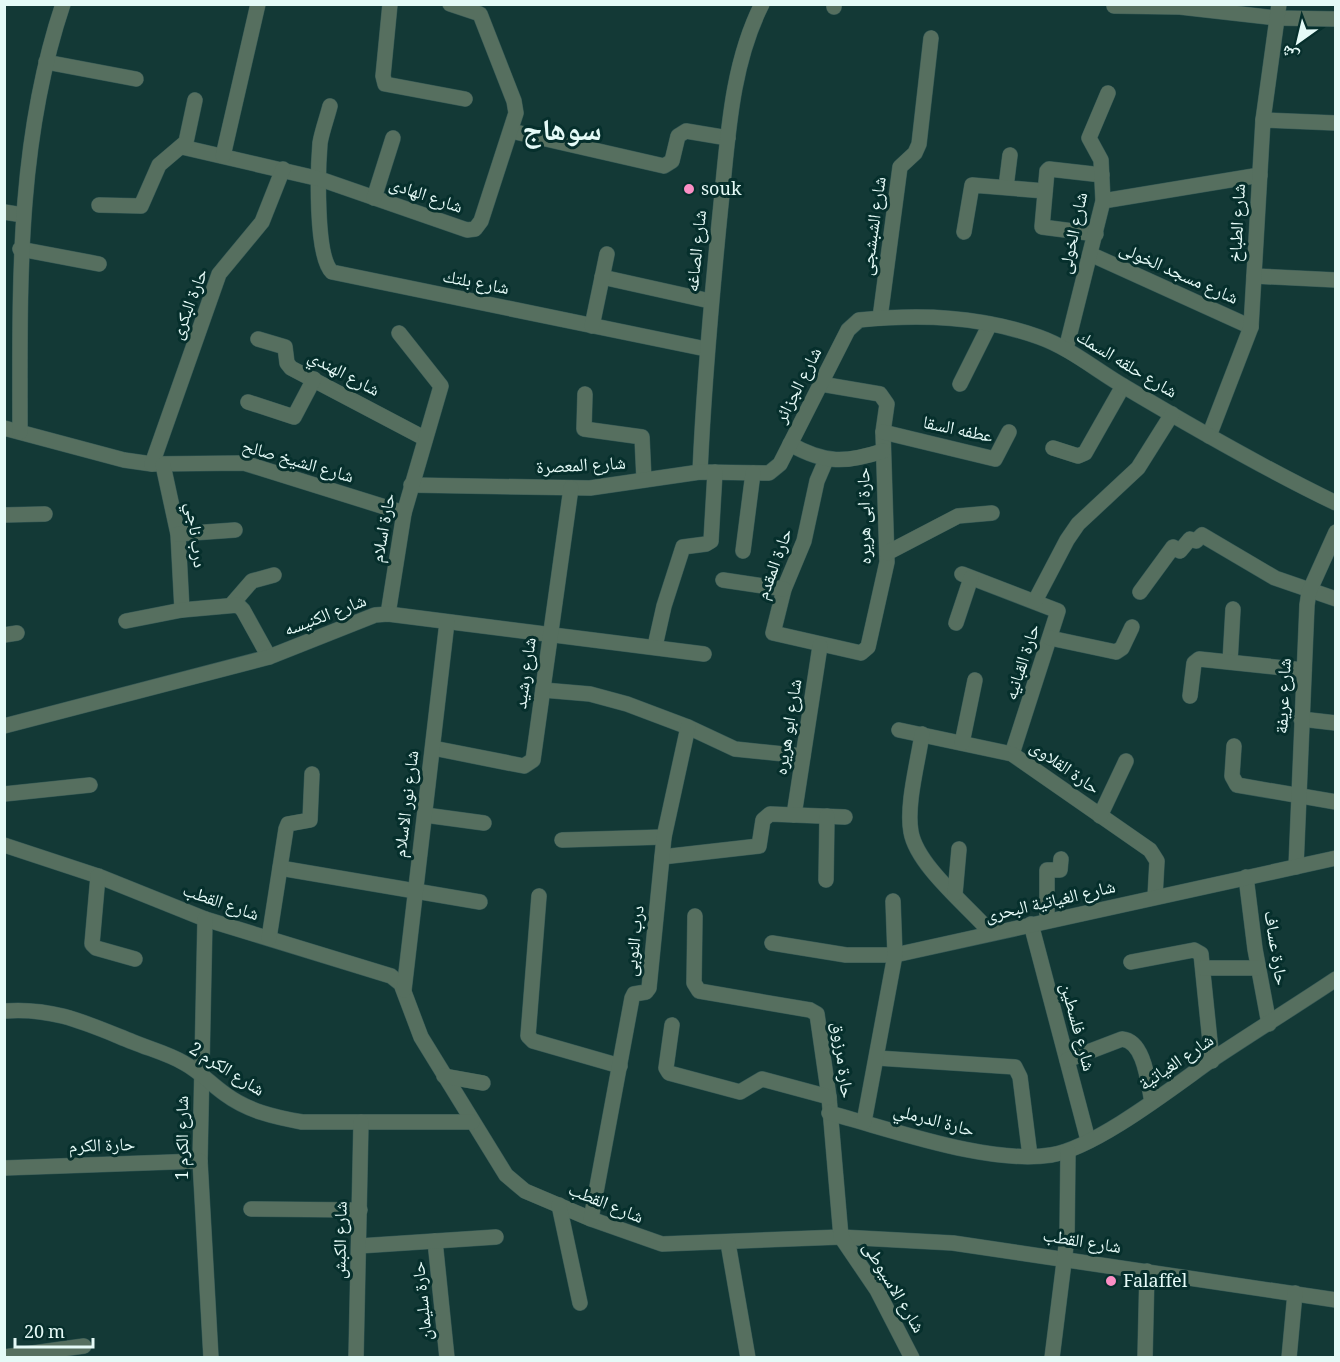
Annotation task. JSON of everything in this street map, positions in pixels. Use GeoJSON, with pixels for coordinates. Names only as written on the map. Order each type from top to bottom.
{"type":"FeatureCollection","features":[{"type":"Feature","properties":{"kind":"street"},"geometry":{"type":"LineString","coordinates":[[223,156],[258,4]]}},
{"type":"Feature","properties":{"kind":"street"},"geometry":{"type":"LineString","coordinates":[[390,4],[383,76],[385,84],[465,99]]}},
{"type":"Feature","properties":{"kind":"street","name":"شارع الهادى"},"geometry":{"type":"LineString","coordinates":[[182,147],[320,179],[468,230],[475,229],[481,221],[516,113],[514,101],[484,21],[474,10],[450,4]]}},
{"type":"Feature","properties":{"kind":"street","name":"شارع الصاغه"},"geometry":{"type":"LineString","coordinates":[[655,646],[664,606],[683,547],[706,544],[711,541],[706,349],[710,301],[728,138],[745,42],[762,4]]}},
{"type":"Feature","properties":{"kind":"street"},"geometry":{"type":"LineString","coordinates":[[20,432],[20,249],[29,150],[60,6]]}},
{"type":"Feature","properties":{"kind":"street"},"geometry":{"type":"LineString","coordinates":[[1114,6],[1231,8],[1278,11],[1335,19]]}},
{"type":"Feature","properties":{"kind":"street","name":"شارع الطباخ"},"geometry":{"type":"LineString","coordinates":[[1209,436],[1251,327],[1263,120],[1278,11]]}},
{"type":"Feature","properties":{"kind":"street","name":"شارع الشبشجى"},"geometry":{"type":"LineString","coordinates":[[880,318],[900,167],[915,153],[919,144],[931,38]]}},
{"type":"Feature","properties":{"kind":"street"},"geometry":{"type":"LineString","coordinates":[[46,63],[136,79]]}},
{"type":"Feature","properties":{"kind":"street","name":"شارع الخولى"},"geometry":{"type":"LineString","coordinates":[[1066,349],[1103,201],[1100,156],[1089,138],[1108,93]]}},
{"type":"Feature","properties":{"kind":"street"},"geometry":{"type":"LineString","coordinates":[[99,205],[141,206],[159,165],[182,147],[189,134],[195,100]]}},
{"type":"Feature","properties":{"kind":"street"},"geometry":{"type":"LineString","coordinates":[[320,179],[321,141],[330,106]]}},
{"type":"Feature","properties":{"kind":"street"},"geometry":{"type":"LineString","coordinates":[[1263,120],[1335,123]]}},
{"type":"Feature","properties":{"kind":"street"},"geometry":{"type":"LineString","coordinates":[[511,131],[664,166],[672,161],[678,136],[686,131],[728,138]]}},
{"type":"Feature","properties":{"kind":"street"},"geometry":{"type":"LineString","coordinates":[[374,198],[393,138]]}},
{"type":"Feature","properties":{"kind":"street"},"geometry":{"type":"LineString","coordinates":[[1006,187],[1010,155]]}},
{"type":"Feature","properties":{"kind":"street"},"geometry":{"type":"LineString","coordinates":[[1096,234],[1042,227],[1045,192],[1049,169],[1102,175]]}},
{"type":"Feature","properties":{"kind":"street","name":"حارة البكرى"},"geometry":{"type":"LineString","coordinates":[[157,465],[219,274],[262,222],[283,170]]}},
{"type":"Feature","properties":{"kind":"street"},"geometry":{"type":"LineString","coordinates":[[1103,201],[1260,175]]}},
{"type":"Feature","properties":{"kind":"street","name":"شارع بلتك"},"geometry":{"type":"LineString","coordinates":[[320,179],[322,245],[328,268],[332,272],[706,349]]}},
{"type":"Feature","properties":{"kind":"street"},"geometry":{"type":"LineString","coordinates":[[964,232],[972,185],[1045,192]]}},
{"type":"Feature","properties":{"kind":"street"},"geometry":{"type":"LineString","coordinates":[[4,212],[23,215]]}},
{"type":"Feature","properties":{"kind":"street"},"geometry":{"type":"LineString","coordinates":[[20,249],[99,264]]}},
{"type":"Feature","properties":{"kind":"street"},"geometry":{"type":"LineString","coordinates":[[592,326],[607,254]]}},
{"type":"Feature","properties":{"kind":"street","name":"شارع مسجد الخولى"},"geometry":{"type":"LineString","coordinates":[[1090,254],[1251,327]]}},
{"type":"Feature","properties":{"kind":"street"},"geometry":{"type":"LineString","coordinates":[[1254,276],[1335,280]]}},
{"type":"Feature","properties":{"kind":"street"},"geometry":{"type":"LineString","coordinates":[[602,277],[710,301]]}},
{"type":"Feature","properties":{"kind":"street","name":"شارع حلقه السمك"},"geometry":{"type":"LineString","coordinates":[[880,318],[926,316],[990,324],[1040,337],[1066,349],[1123,387],[1264,468],[1335,503]]}},
{"type":"Feature","properties":{"kind":"street","name":"شارع الجزائر"},"geometry":{"type":"LineString","coordinates":[[753,473],[769,473],[775,470],[853,324],[860,320],[880,318]]}},
{"type":"Feature","properties":{"kind":"street"},"geometry":{"type":"LineString","coordinates":[[960,384],[990,324]]}},
{"type":"Feature","properties":{"kind":"street"},"geometry":{"type":"LineString","coordinates":[[399,333],[441,386],[411,484]]}},
{"type":"Feature","properties":{"kind":"street","name":"شارع الهندي"},"geometry":{"type":"LineString","coordinates":[[258,339],[285,347],[288,366],[424,438]]}},
{"type":"Feature","properties":{"kind":"street"},"geometry":{"type":"LineString","coordinates":[[248,402],[294,417],[314,379]]}},
{"type":"Feature","properties":{"kind":"street","name":"حارة ابى هريره"},"geometry":{"type":"LineString","coordinates":[[820,646],[861,653],[866,651],[887,553],[883,432],[887,404],[883,397],[821,384]]}},
{"type":"Feature","properties":{"kind":"street"},"geometry":{"type":"LineString","coordinates":[[1053,448],[1078,456],[1084,453],[1123,387]]}},
{"type":"Feature","properties":{"kind":"street"},"geometry":{"type":"LineString","coordinates":[[585,394],[585,430],[642,436],[644,480]]}},
{"type":"Feature","properties":{"kind":"street"},"geometry":{"type":"LineString","coordinates":[[1035,601],[1067,540],[1078,524],[1134,473],[1172,414]]}},
{"type":"Feature","properties":{"kind":"street","name":"شارع الشيخ صالح"},"geometry":{"type":"LineString","coordinates":[[4,428],[124,460],[157,465],[244,463],[404,513]]}},
{"type":"Feature","properties":{"kind":"street","name":"عطفه السقا"},"geometry":{"type":"LineString","coordinates":[[883,432],[995,459],[1009,432]]}},
{"type":"Feature","properties":{"kind":"street"},"geometry":{"type":"LineString","coordinates":[[790,444],[826,460],[855,460],[883,451]]}},
{"type":"Feature","properties":{"kind":"street","name":"حارة المقدم"},"geometry":{"type":"LineString","coordinates":[[820,646],[773,633],[783,589],[804,541],[814,491],[826,460]]}},
{"type":"Feature","properties":{"kind":"street","name":"درب ناجي"},"geometry":{"type":"LineString","coordinates":[[157,465],[178,534],[182,610]]}},
{"type":"Feature","properties":{"kind":"street","name":"شارع المعصرة"},"geometry":{"type":"LineString","coordinates":[[411,484],[571,488],[708,472],[753,473]]}},
{"type":"Feature","properties":{"kind":"street"},"geometry":{"type":"LineString","coordinates":[[743,551],[753,473]]}},
{"type":"Feature","properties":{"kind":"street","name":"حارة اسلام"},"geometry":{"type":"LineString","coordinates":[[388,614],[404,513],[411,484]]}},
{"type":"Feature","properties":{"kind":"street","name":"شارع رشيد"},"geometry":{"type":"LineString","coordinates":[[433,747],[524,766],[533,760],[571,488]]}},
{"type":"Feature","properties":{"kind":"street"},"geometry":{"type":"LineString","coordinates":[[887,553],[958,516],[992,513]]}},
{"type":"Feature","properties":{"kind":"street"},"geometry":{"type":"LineString","coordinates":[[4,515],[45,514]]}},
{"type":"Feature","properties":{"kind":"street"},"geometry":{"type":"LineString","coordinates":[[178,534],[235,530]]}},
{"type":"Feature","properties":{"kind":"street","name":"شارع عريفة"},"geometry":{"type":"LineString","coordinates":[[1296,867],[1297,797],[1309,592],[1335,532]]}},
{"type":"Feature","properties":{"kind":"street"},"geometry":{"type":"LineString","coordinates":[[1140,592],[1171,549],[1180,551],[1190,538],[1196,541],[1202,535],[1275,578],[1309,592],[1335,599]]}},
{"type":"Feature","properties":{"kind":"street"},"geometry":{"type":"LineString","coordinates":[[232,604],[252,581],[274,575]]}},
{"type":"Feature","properties":{"kind":"street","name":"حارة القبانيه"},"geometry":{"type":"LineString","coordinates":[[956,623],[967,576],[1058,611],[1012,754]]}},
{"type":"Feature","properties":{"kind":"street"},"geometry":{"type":"LineString","coordinates":[[723,580],[783,589]]}},
{"type":"Feature","properties":{"kind":"street"},"geometry":{"type":"LineString","coordinates":[[126,621],[182,610],[232,604],[243,610],[269,657]]}},
{"type":"Feature","properties":{"kind":"street"},"geometry":{"type":"LineString","coordinates":[[1230,662],[1233,609]]}},
{"type":"Feature","properties":{"kind":"street","name":"شارع الكنيسه"},"geometry":{"type":"LineString","coordinates":[[4,726],[269,657],[375,615],[388,614],[704,654]]}},
{"type":"Feature","properties":{"kind":"street","name":"شارع نور الاسلام"},"geometry":{"type":"LineString","coordinates":[[404,990],[447,622]]}},
{"type":"Feature","properties":{"kind":"street"},"geometry":{"type":"LineString","coordinates":[[1050,638],[1116,652],[1122,648],[1132,627]]}},
{"type":"Feature","properties":{"kind":"street","name":"شارع ابو هريره"},"geometry":{"type":"LineString","coordinates":[[794,814],[820,646]]}},
{"type":"Feature","properties":{"kind":"street"},"geometry":{"type":"LineString","coordinates":[[1190,696],[1196,659],[1304,670]]}},
{"type":"Feature","properties":{"kind":"street"},"geometry":{"type":"LineString","coordinates":[[962,743],[975,680]]}},
{"type":"Feature","properties":{"kind":"street"},"geometry":{"type":"LineString","coordinates":[[543,690],[605,698],[688,727],[735,749],[803,756]]}},
{"type":"Feature","properties":{"kind":"street"},"geometry":{"type":"LineString","coordinates":[[1301,719],[1335,723]]}},
{"type":"Feature","properties":{"kind":"street","name":"درب النوبى"},"geometry":{"type":"LineString","coordinates":[[591,1219],[633,995],[646,992],[649,988],[664,837],[688,727]]}},
{"type":"Feature","properties":{"kind":"street","name":"حارة القلاوى"},"geometry":{"type":"LineString","coordinates":[[899,730],[1012,754],[1153,854],[1156,861],[1155,897]]}},
{"type":"Feature","properties":{"kind":"street"},"geometry":{"type":"LineString","coordinates":[[922,734],[910,817],[911,832],[925,860],[991,933]]}},
{"type":"Feature","properties":{"kind":"street"},"geometry":{"type":"LineString","coordinates":[[1234,746],[1232,776],[1237,785],[1335,802]]}},
{"type":"Feature","properties":{"kind":"street"},"geometry":{"type":"LineString","coordinates":[[1100,816],[1126,761]]}},
{"type":"Feature","properties":{"kind":"street"},"geometry":{"type":"LineString","coordinates":[[269,938],[288,824],[310,820],[312,816],[312,774]]}},
{"type":"Feature","properties":{"kind":"street"},"geometry":{"type":"LineString","coordinates":[[4,794],[90,785]]}},
{"type":"Feature","properties":{"kind":"street"},"geometry":{"type":"LineString","coordinates":[[425,814],[484,824]]}},
{"type":"Feature","properties":{"kind":"street"},"geometry":{"type":"LineString","coordinates":[[662,857],[756,847],[760,843],[764,817],[770,814],[845,817]]}},
{"type":"Feature","properties":{"kind":"street"},"geometry":{"type":"LineString","coordinates":[[826,880],[827,816]]}},
{"type":"Feature","properties":{"kind":"street"},"geometry":{"type":"LineString","coordinates":[[562,840],[664,837]]}},
{"type":"Feature","properties":{"kind":"street","name":"شارع القطب"},"geometry":{"type":"LineString","coordinates":[[4,845],[98,876],[205,919],[391,976],[404,990],[415,1024],[444,1076],[506,1175],[525,1191],[591,1219],[662,1244],[841,1237],[953,1243],[1335,1300]]}},
{"type":"Feature","properties":{"kind":"street"},"geometry":{"type":"LineString","coordinates":[[955,894],[958,849]]}},
{"type":"Feature","properties":{"kind":"street","name":"شارع الغياتية البحرى"},"geometry":{"type":"LineString","coordinates":[[772,943],[846,955],[895,955],[942,947],[1047,920],[1335,858]]}},
{"type":"Feature","properties":{"kind":"street"},"geometry":{"type":"LineString","coordinates":[[1047,920],[1047,870],[1060,870],[1061,859]]}},
{"type":"Feature","properties":{"kind":"street"},"geometry":{"type":"LineString","coordinates":[[280,868],[480,902]]}},
{"type":"Feature","properties":{"kind":"street"},"geometry":{"type":"LineString","coordinates":[[98,876],[92,944],[96,948],[135,959]]}},
{"type":"Feature","properties":{"kind":"street","name":"حارة عساف"},"geometry":{"type":"LineString","coordinates":[[1246,877],[1257,968],[1269,1024]]}},
{"type":"Feature","properties":{"kind":"street"},"geometry":{"type":"LineString","coordinates":[[539,896],[528,1036],[533,1041],[620,1066]]}},
{"type":"Feature","properties":{"kind":"street"},"geometry":{"type":"LineString","coordinates":[[864,1122],[895,955],[893,901]]}},
{"type":"Feature","properties":{"kind":"street","name":"حارة مرزوق"},"geometry":{"type":"LineString","coordinates":[[695,916],[695,988],[704,993],[810,1010],[816,1014],[829,1097],[841,1237]]}},
{"type":"Feature","properties":{"kind":"street","name":"شارع الكرم 1"},"geometry":{"type":"LineString","coordinates":[[205,919],[200,1161],[211,1358]]}},
{"type":"Feature","properties":{"kind":"street","name":"شارع فلسطين"},"geometry":{"type":"LineString","coordinates":[[1031,924],[1088,1140]]}},
{"type":"Feature","properties":{"kind":"street"},"geometry":{"type":"LineString","coordinates":[[1131,962],[1194,950],[1201,954],[1212,1060]]}},
{"type":"Feature","properties":{"kind":"street"},"geometry":{"type":"LineString","coordinates":[[1203,968],[1257,968]]}},
{"type":"Feature","properties":{"kind":"street","name":"شارع الغياتية"},"geometry":{"type":"LineString","coordinates":[[1030,1156],[1068,1150],[1088,1140],[1152,1102],[1335,979]]}},
{"type":"Feature","properties":{"kind":"street","name":"شارع الكرم 2"},"geometry":{"type":"LineString","coordinates":[[4,1011],[31,1009],[58,1013],[184,1062],[249,1109],[275,1118],[302,1122],[472,1122]]}},
{"type":"Feature","properties":{"kind":"street"},"geometry":{"type":"LineString","coordinates":[[672,1024],[666,1068],[669,1073],[740,1092],[762,1079],[829,1097]]}},
{"type":"Feature","properties":{"kind":"street"},"geometry":{"type":"LineString","coordinates":[[1067,1060],[1122,1040],[1128,1040],[1138,1048],[1152,1102]]}},
{"type":"Feature","properties":{"kind":"street"},"geometry":{"type":"LineString","coordinates":[[877,1058],[1015,1067],[1020,1077],[1030,1156]]}},
{"type":"Feature","properties":{"kind":"street"},"geometry":{"type":"LineString","coordinates":[[444,1076],[483,1083]]}},
{"type":"Feature","properties":{"kind":"street","name":"حارة الدرملي"},"geometry":{"type":"LineString","coordinates":[[829,1113],[975,1151],[1030,1156]]}},
{"type":"Feature","properties":{"kind":"street","name":"شارع الكبش"},"geometry":{"type":"LineString","coordinates":[[356,1358],[361,1122]]}},
{"type":"Feature","properties":{"kind":"street"},"geometry":{"type":"LineString","coordinates":[[1052,1358],[1065,1259],[1068,1150]]}},
{"type":"Feature","properties":{"kind":"street","name":"حارة الكرم"},"geometry":{"type":"LineString","coordinates":[[4,1168],[200,1161]]}},
{"type":"Feature","properties":{"kind":"street"},"geometry":{"type":"LineString","coordinates":[[559,1205],[580,1303]]}},
{"type":"Feature","properties":{"kind":"street"},"geometry":{"type":"LineString","coordinates":[[250,1209],[360,1210]]}},
{"type":"Feature","properties":{"kind":"street","name":"حارة سليمان"},"geometry":{"type":"LineString","coordinates":[[359,1246],[496,1237]]}},
{"type":"Feature","properties":{"kind":"street","name":"شارع الاسيوطى"},"geometry":{"type":"LineString","coordinates":[[841,1237],[877,1290],[912,1358]]}},
{"type":"Feature","properties":{"kind":"street","name":"حارة سليمان"},"geometry":{"type":"LineString","coordinates":[[435,1241],[447,1358]]}},
{"type":"Feature","properties":{"kind":"street"},"geometry":{"type":"LineString","coordinates":[[728,1243],[748,1358]]}},
{"type":"Feature","properties":{"kind":"street"},"geometry":{"type":"LineString","coordinates":[[1145,1358],[1147,1271]]}},
{"type":"Feature","properties":{"kind":"street"},"geometry":{"type":"LineString","coordinates":[[1289,1358],[1294,1293]]}},
{"type":"Feature","properties":{"kind":"street"},"geometry":{"type":"LineString","coordinates":[[4,1357],[84,1346]]}},
{"type":"Feature","properties":{"kind":"place","name":"souk"},"geometry":{"type":"Point","coordinates":[689,189]}},
{"type":"Feature","properties":{"kind":"place","name":"Falaffel"},"geometry":{"type":"Point","coordinates":[1111,1281]}},
{"type":"Feature","properties":{"kind":"district","name":"سوهاج"},"geometry":{"type":"Point","coordinates":[562,130]}}]}
